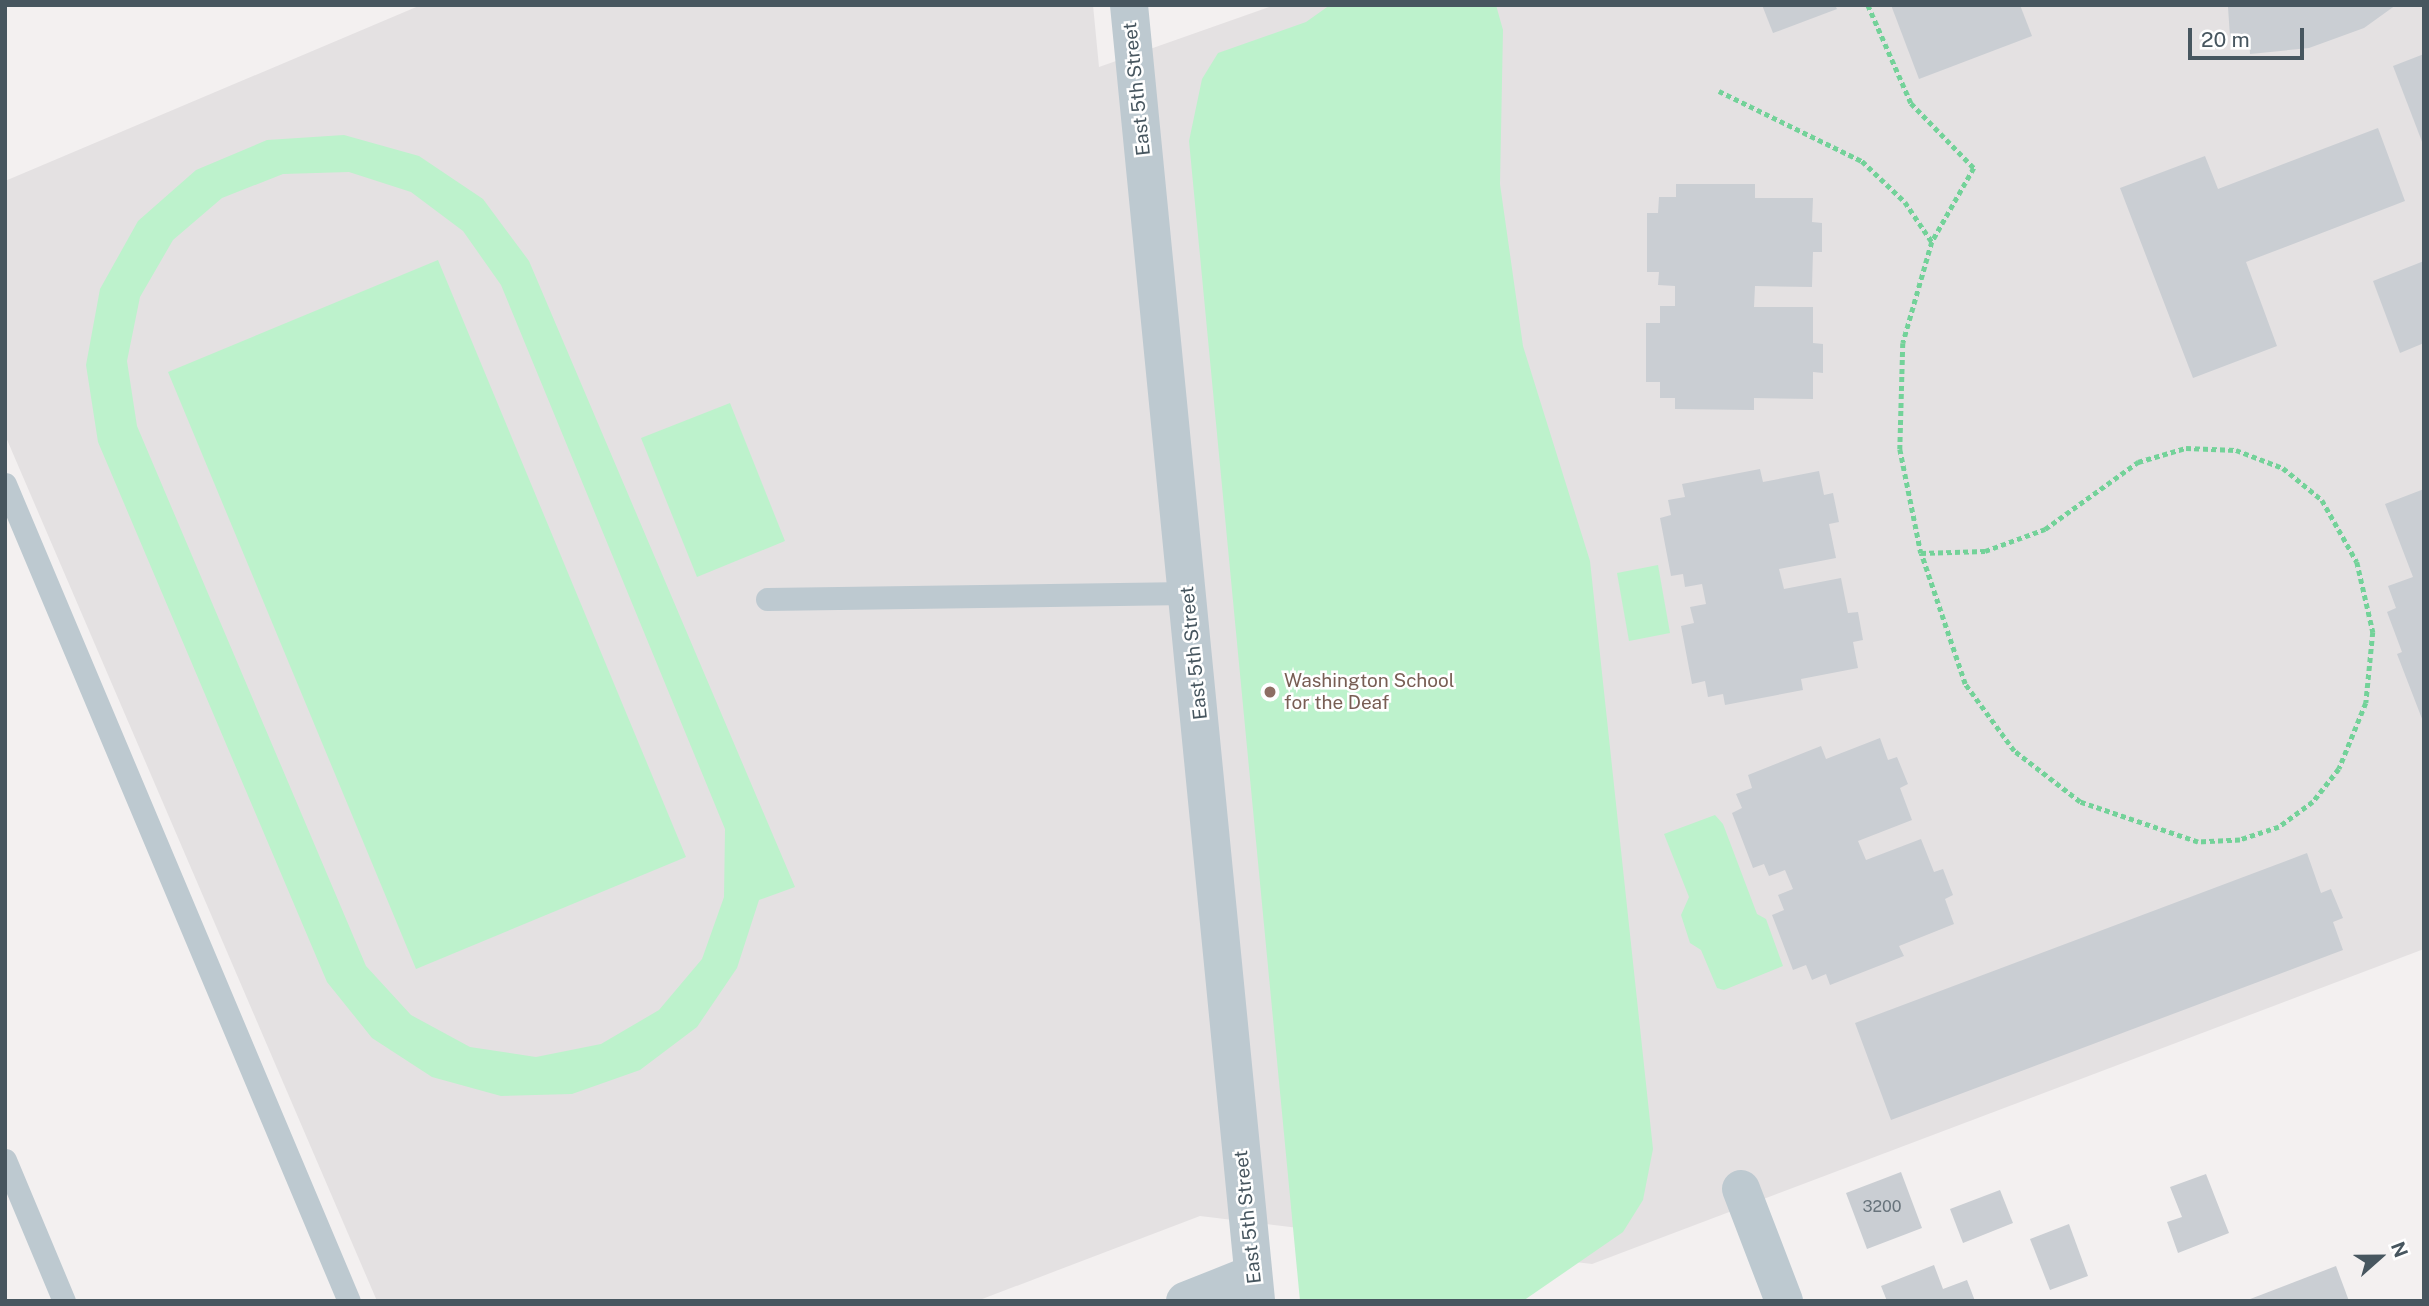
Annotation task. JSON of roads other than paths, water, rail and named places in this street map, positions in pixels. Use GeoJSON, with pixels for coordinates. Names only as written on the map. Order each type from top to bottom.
{"type":"FeatureCollection","features":[{"type":"Feature","properties":{"kind":"street","name":"East 5th Street"},"geometry":{"type":"LineString","coordinates":[[1129,5],[1255,1287]]}},
{"type":"Feature","properties":{"kind":"street"},"geometry":{"type":"LineString","coordinates":[[1741,1189],[1784,1301]]}},
{"type":"Feature","properties":{"kind":"street"},"geometry":{"type":"LineString","coordinates":[[1185,1301],[1255,1287]]}},
{"type":"Feature","properties":{"kind":"lane"},"geometry":{"type":"LineString","coordinates":[[5,484],[349,1301]]}},
{"type":"Feature","properties":{"kind":"lane"},"geometry":{"type":"LineString","coordinates":[[767,599],[1188,593]]}},
{"type":"Feature","properties":{"kind":"lane"},"geometry":{"type":"LineString","coordinates":[[5,1160],[64,1301]]}},
{"type":"Feature","properties":{"kind":"place","name":"Washington School for the Deaf"},"geometry":{"type":"Point","coordinates":[1270,692]}}]}
